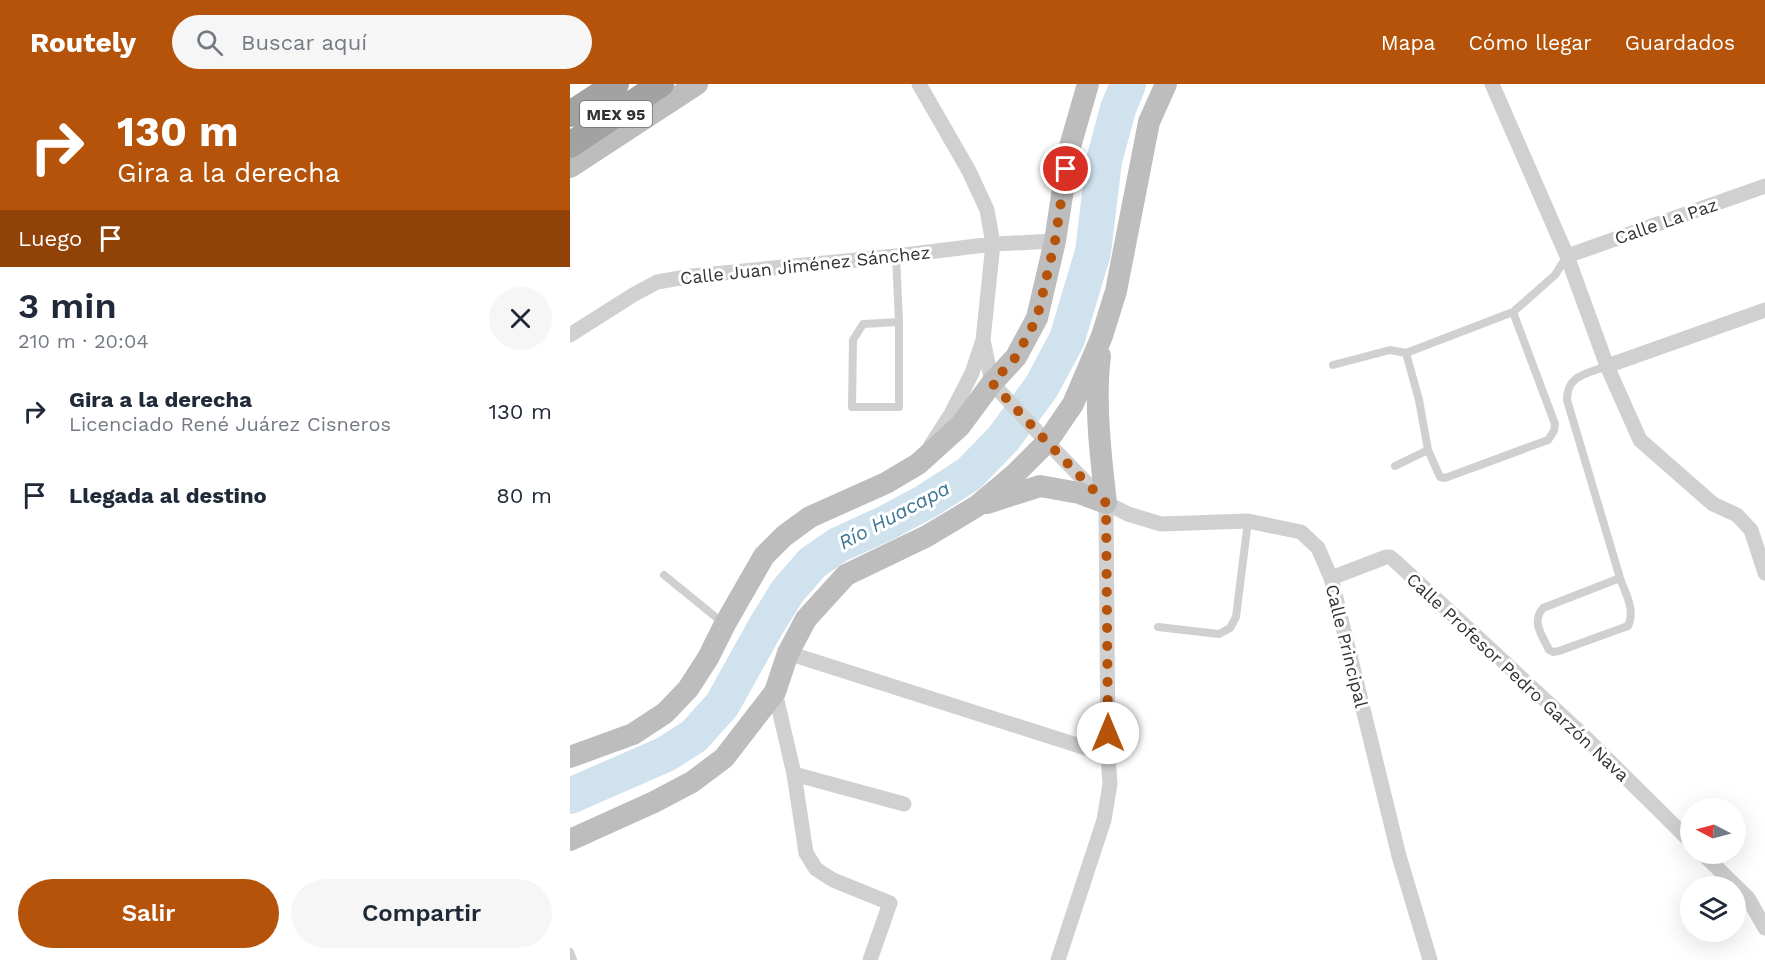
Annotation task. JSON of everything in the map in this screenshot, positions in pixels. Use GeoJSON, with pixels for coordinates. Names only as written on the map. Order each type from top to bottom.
{"type":"FeatureCollection","features":[{"type":"Feature","properties":{"kind":"highway","name":"MEX 95"},"geometry":{"type":"LineString","coordinates":[[570,114],[616,84]]}},
{"type":"Feature","properties":{"kind":"highway","name":"MEX 95"},"geometry":{"type":"LineString","coordinates":[[570,145],[661,84]]}},
{"type":"Feature","properties":{"kind":"main road"},"geometry":{"type":"LineString","coordinates":[[570,167],[697,84]]}},
{"type":"Feature","properties":{"kind":"main road"},"geometry":{"type":"LineString","coordinates":[[570,757],[633,734],[665,713],[688,689],[708,658],[764,556],[784,536],[810,517],[886,483],[918,464],[960,426],[996,387],[1016,357],[1037,318],[1055,241],[1068,150],[1088,84]]}},
{"type":"Feature","properties":{"kind":"main road"},"geometry":{"type":"LineString","coordinates":[[570,840],[692,782],[724,758],[775,692],[788,653],[806,619],[846,575],[927,536],[977,506],[1014,475],[1073,404],[1102,336],[1116,291],[1149,122],[1166,84]]}},
{"type":"Feature","properties":{"kind":"main road"},"geometry":{"type":"LineString","coordinates":[[977,506],[1040,486],[1079,494],[1106,503],[1098,373],[1102,336]]}},
{"type":"Feature","properties":{"kind":"street"},"geometry":{"type":"LineString","coordinates":[[918,464],[956,404],[972,373],[982,340],[993,244],[987,210],[974,181],[919,84]]}},
{"type":"Feature","properties":{"kind":"street"},"geometry":{"type":"LineString","coordinates":[[1492,84],[1566,256],[1608,366],[1640,440],[1713,504],[1737,515],[1751,530],[1765,573]]}},
{"type":"Feature","properties":{"kind":"street","name":"Calle La Paz"},"geometry":{"type":"LineString","coordinates":[[1566,256],[1765,186]]}},
{"type":"Feature","properties":{"kind":"street","name":"Calle Juan Jiménez Sánchez"},"geometry":{"type":"LineString","coordinates":[[570,335],[657,282],[692,276],[993,244],[1055,241]]}},
{"type":"Feature","properties":{"kind":"street"},"geometry":{"type":"LineString","coordinates":[[1608,366],[1765,310]]}},
{"type":"Feature","properties":{"kind":"street"},"geometry":{"type":"LineString","coordinates":[[982,340],[996,387],[1106,503],[1110,784],[1104,820],[1058,960]]}},
{"type":"Feature","properties":{"kind":"street","name":"Calle Principal"},"geometry":{"type":"LineString","coordinates":[[1106,503],[1128,514],[1161,524],[1248,521],[1301,532],[1318,548],[1331,578],[1399,856],[1430,960]]}},
{"type":"Feature","properties":{"kind":"street","name":"Calle Profesor Pedro Garzón Nava"},"geometry":{"type":"LineString","coordinates":[[1331,578],[1390,557],[1583,735],[1680,831]]}},
{"type":"Feature","properties":{"kind":"street"},"geometry":{"type":"LineString","coordinates":[[788,653],[1108,756]]}},
{"type":"Feature","properties":{"kind":"street"},"geometry":{"type":"LineString","coordinates":[[775,692],[794,774],[806,853],[816,869],[833,880],[890,903],[870,960]]}},
{"type":"Feature","properties":{"kind":"street"},"geometry":{"type":"LineString","coordinates":[[794,774],[904,804]]}},
{"type":"Feature","properties":{"kind":"street"},"geometry":{"type":"LineString","coordinates":[[1713,864],[1748,898],[1765,928]]}},
{"type":"Feature","properties":{"kind":"lane"},"geometry":{"type":"LineString","coordinates":[[897,256],[899,322],[899,407],[852,407],[853,340],[863,324],[899,322]]}},
{"type":"Feature","properties":{"kind":"lane"},"geometry":{"type":"LineString","coordinates":[[1333,365],[1390,350],[1406,353],[1513,312],[1555,274],[1566,256]]}},
{"type":"Feature","properties":{"kind":"lane"},"geometry":{"type":"LineString","coordinates":[[1406,353],[1419,400],[1428,450],[1440,477],[1445,478],[1548,440],[1554,431],[1555,424],[1513,312]]}},
{"type":"Feature","properties":{"kind":"lane"},"geometry":{"type":"LineString","coordinates":[[1608,366],[1573,380],[1567,389],[1567,400],[1631,610],[1631,620],[1628,626],[1559,651],[1549,650],[1536,622],[1543,608],[1620,578]]}},
{"type":"Feature","properties":{"kind":"lane"},"geometry":{"type":"LineString","coordinates":[[1395,466],[1428,450]]}},
{"type":"Feature","properties":{"kind":"lane"},"geometry":{"type":"LineString","coordinates":[[1158,627],[1219,634],[1230,627],[1236,617],[1248,521]]}},
{"type":"Feature","properties":{"kind":"lane"},"geometry":{"type":"LineString","coordinates":[[664,575],[725,624]]}},
{"type":"Feature","properties":{"kind":"lane"},"geometry":{"type":"LineString","coordinates":[[570,952],[573,960]]}},
{"type":"Feature","properties":{"kind":"waterway","name":"Río Huacapa"},"geometry":{"type":"LineString","coordinates":[[570,796],[666,754],[694,736],[722,705],[787,592],[812,563],[838,545],[927,501],[969,474],[1003,439],[1042,386],[1067,339],[1093,252],[1104,161],[1118,109],[1128,84]]}},
{"type":"Feature","properties":{"kind":"route"},"geometry":{"type":"LineString","coordinates":[[1066,169],[1055,241],[1037,318],[1016,357],[992,383],[1106,503],[1108,733]]}}]}
